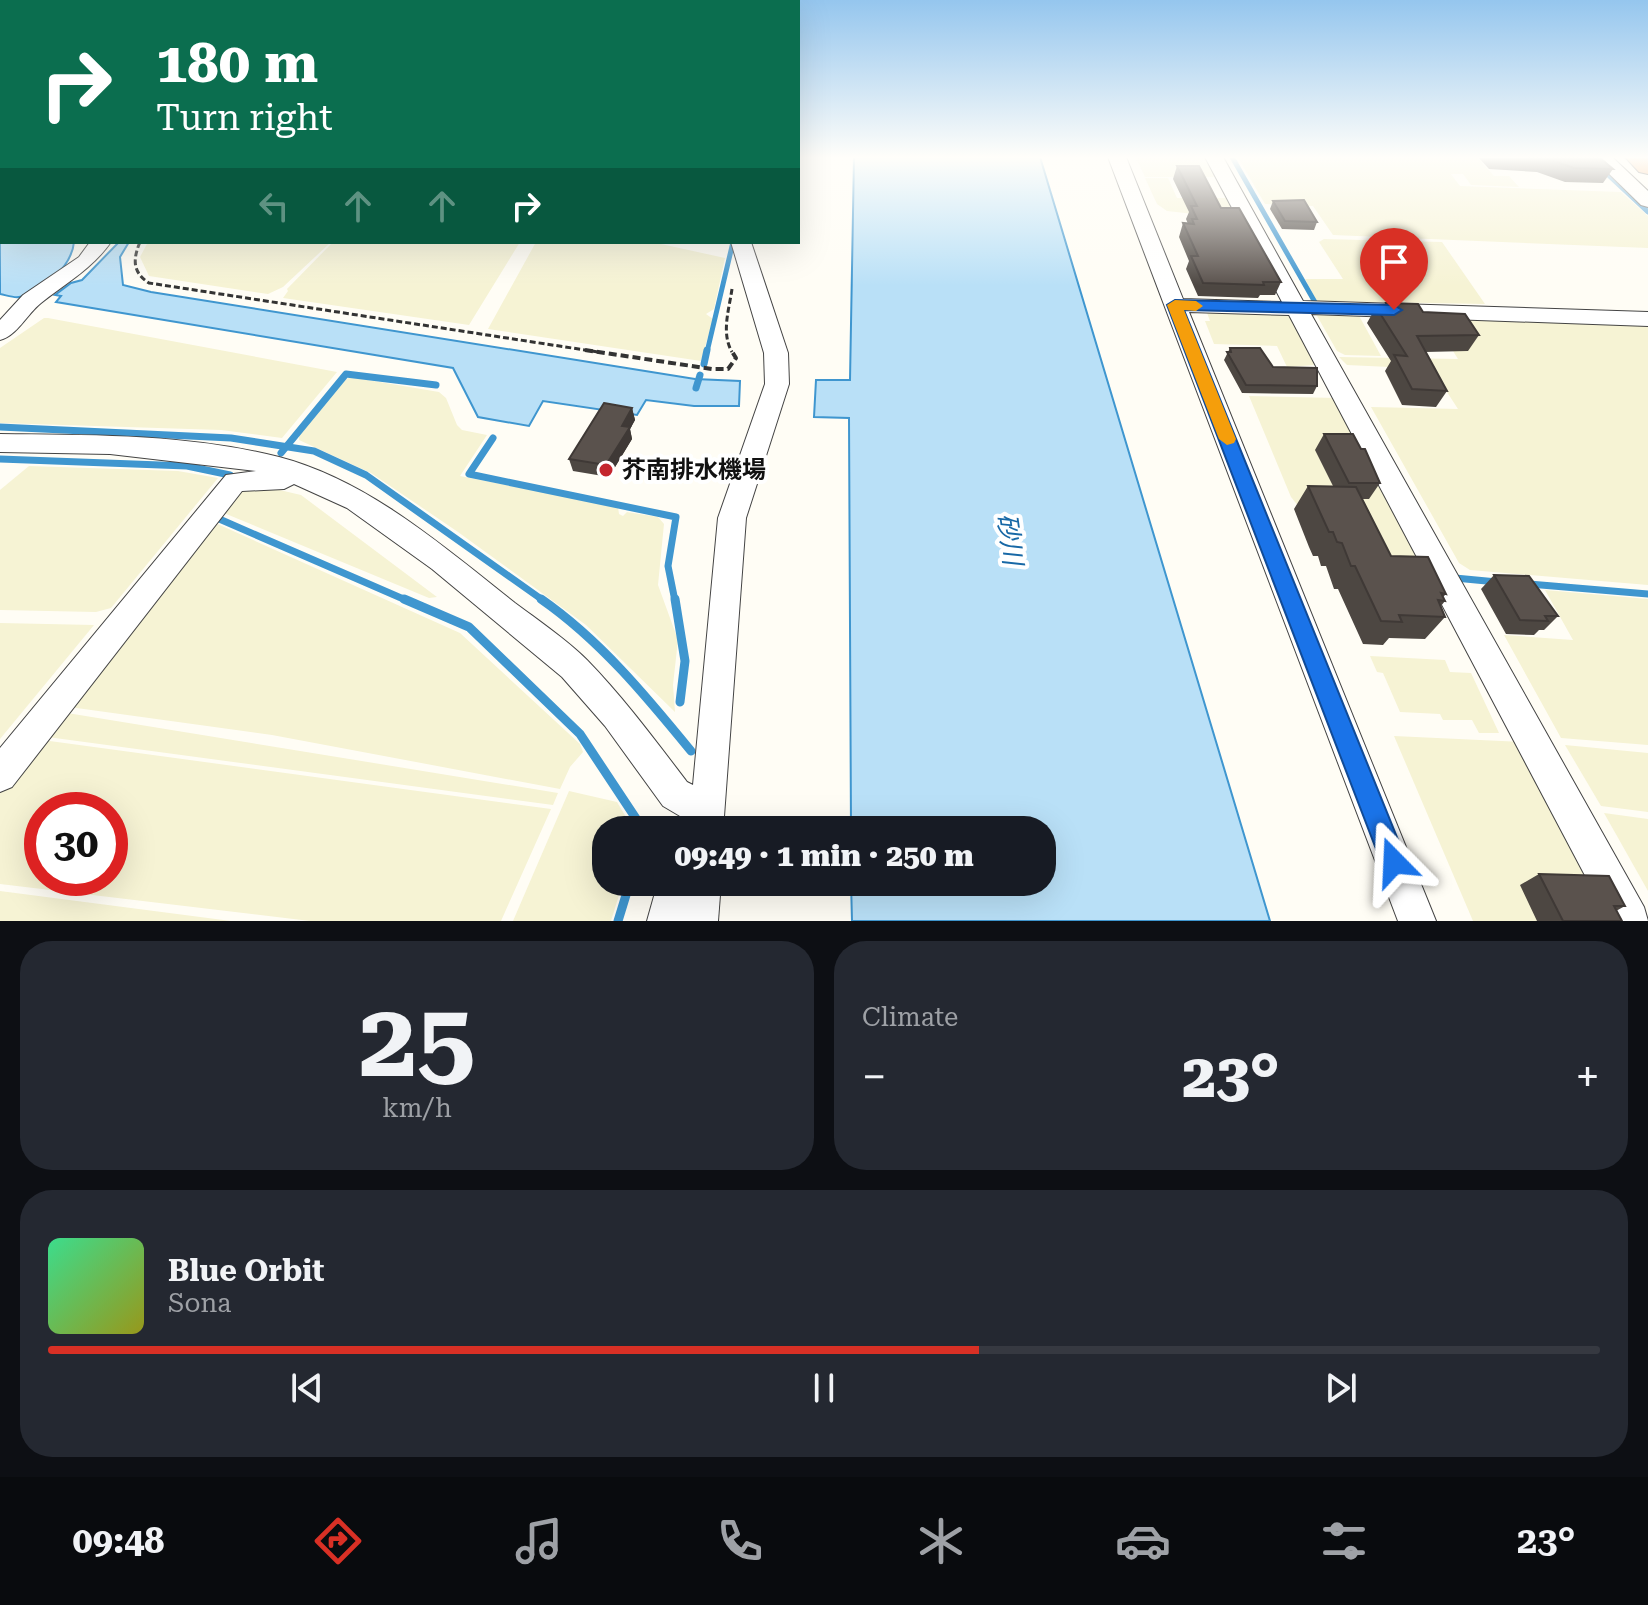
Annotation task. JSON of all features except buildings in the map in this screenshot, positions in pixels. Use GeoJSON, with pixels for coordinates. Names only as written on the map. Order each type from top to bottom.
{"type":"FeatureCollection","features":[{"type":"Feature","properties":{"kind":"street"},"geometry":{"type":"LineString","coordinates":[[1134,200],[1417,921]]}},
{"type":"Feature","properties":{"kind":"street"},"geometry":{"type":"LineString","coordinates":[[1238,200],[1630,921]]}},
{"type":"Feature","properties":{"kind":"street"},"geometry":{"type":"LineString","coordinates":[[0,333],[40,294],[86,261],[99,244]]}},
{"type":"Feature","properties":{"kind":"street"},"geometry":{"type":"LineString","coordinates":[[705,816],[732,518],[777,384],[776,353],[742,244]]}},
{"type":"Feature","properties":{"kind":"street"},"geometry":{"type":"LineString","coordinates":[[1175,305],[1648,319]]}},
{"type":"Feature","properties":{"kind":"street"},"geometry":{"type":"LineString","coordinates":[[0,443],[110,445],[191,451],[280,467],[314,479],[357,501],[442,561],[573,667],[608,705],[675,794],[696,816]]}},
{"type":"Feature","properties":{"kind":"street"},"geometry":{"type":"LineString","coordinates":[[0,775],[235,482],[256,478],[314,479]]}},
{"type":"Feature","properties":{"kind":"street"},"geometry":{"type":"LineString","coordinates":[[666,921],[673,896]]}},
{"type":"Feature","properties":{"kind":"street"},"geometry":{"type":"LineString","coordinates":[[699,921],[701,896]]}},
{"type":"Feature","properties":{"kind":"path"},"geometry":{"type":"LineString","coordinates":[[139,244],[133,259],[134,269],[139,278],[149,283],[712,369],[728,369],[736,358],[727,343],[726,326],[732,288]]}},
{"type":"Feature","properties":{"kind":"shaded area"},"geometry":{"type":"Polygon","coordinates":[[[1155,200],[1228,200],[1239,219],[1167,211],[1155,200]]]}},
{"type":"Feature","properties":{"kind":"shaded area"},"geometry":{"type":"Polygon","coordinates":[[[1263,200],[1630,200],[1648,216],[1648,248],[1333,235],[1313,206],[1265,204],[1263,200]]]}},
{"type":"Feature","properties":{"kind":"shaded area"},"geometry":{"type":"Polygon","coordinates":[[[1324,239],[1442,242],[1485,304],[1317,301],[1305,279],[1343,279],[1319,242],[1324,239]]]}},
{"type":"Feature","properties":{"kind":"shaded area"},"geometry":{"type":"Polygon","coordinates":[[[147,244],[329,244],[283,287],[268,294],[149,276],[140,257],[147,244]]]}},
{"type":"Feature","properties":{"kind":"shaded area"},"geometry":{"type":"Polygon","coordinates":[[[331,244],[519,244],[469,325],[283,298],[287,289],[331,244]]]}},
{"type":"Feature","properties":{"kind":"shaded area"},"geometry":{"type":"Polygon","coordinates":[[[535,244],[661,244],[725,258],[714,309],[706,314],[713,319],[701,361],[488,329],[535,244]]]}},
{"type":"Feature","properties":{"kind":"shaded area"},"geometry":{"type":"Polygon","coordinates":[[[1206,310],[1291,315],[1315,365],[1287,367],[1277,346],[1214,344],[1205,321],[1210,321],[1206,310]]]}},
{"type":"Feature","properties":{"kind":"shaded area"},"geometry":{"type":"Polygon","coordinates":[[[1357,312],[1381,356],[1345,355],[1337,351],[1316,314],[1357,312]]]}},
{"type":"Feature","properties":{"kind":"shaded area"},"geometry":{"type":"Polygon","coordinates":[[[44,318],[337,372],[282,438],[221,430],[0,423],[0,348],[44,318]]]}},
{"type":"Feature","properties":{"kind":"shaded area"},"geometry":{"type":"Polygon","coordinates":[[[1433,319],[1648,321],[1648,585],[1470,570],[1459,563],[1371,407],[1458,409],[1432,369],[1347,365],[1339,357],[1458,359],[1433,319]]]}},
{"type":"Feature","properties":{"kind":"shaded area"},"geometry":{"type":"Polygon","coordinates":[[[350,377],[439,392],[446,398],[462,430],[487,435],[460,476],[618,507],[619,514],[623,516],[627,512],[658,517],[664,524],[658,585],[678,640],[673,685],[675,712],[586,625],[458,532],[371,473],[299,440],[299,435],[339,384],[350,377]]]}},
{"type":"Feature","properties":{"kind":"shaded area"},"geometry":{"type":"Polygon","coordinates":[[[1249,396],[1336,398],[1420,560],[1363,557],[1299,507],[1291,497],[1249,396]]]}},
{"type":"Feature","properties":{"kind":"shaded area"},"geometry":{"type":"Polygon","coordinates":[[[29,466],[178,471],[218,478],[111,608],[96,612],[0,610],[0,490],[29,466]]]}},
{"type":"Feature","properties":{"kind":"shaded area"},"geometry":{"type":"Polygon","coordinates":[[[250,483],[301,495],[437,597],[429,598],[219,511],[250,483]]]}},
{"type":"Feature","properties":{"kind":"shaded area"},"geometry":{"type":"Polygon","coordinates":[[[213,522],[460,633],[580,744],[583,752],[570,767],[560,789],[272,735],[62,706],[213,522]]]}},
{"type":"Feature","properties":{"kind":"shaded area"},"geometry":{"type":"Polygon","coordinates":[[[1545,590],[1648,599],[1648,745],[1561,738],[1504,635],[1573,640],[1545,590]]]}},
{"type":"Feature","properties":{"kind":"shaded area"},"geometry":{"type":"Polygon","coordinates":[[[0,623],[94,625],[0,739],[0,623]]]}},
{"type":"Feature","properties":{"kind":"shaded area"},"geometry":{"type":"Polygon","coordinates":[[[1370,656],[1445,660],[1450,672],[1471,673],[1499,733],[1479,733],[1472,720],[1443,720],[1440,714],[1400,712],[1383,673],[1377,672],[1370,656]]]}},
{"type":"Feature","properties":{"kind":"shaded area"},"geometry":{"type":"Polygon","coordinates":[[[61,712],[558,793],[553,805],[40,736],[61,712]]]}},
{"type":"Feature","properties":{"kind":"shaded area"},"geometry":{"type":"Polygon","coordinates":[[[1394,736],[1523,742],[1617,921],[1473,921],[1394,736]]]}},
{"type":"Feature","properties":{"kind":"shaded area"},"geometry":{"type":"Polygon","coordinates":[[[35,739],[551,809],[501,921],[310,921],[101,896],[128,896],[128,792],[24,792],[24,887],[0,884],[0,784],[35,739]]]}},
{"type":"Feature","properties":{"kind":"shaded area"},"geometry":{"type":"Polygon","coordinates":[[[1565,745],[1648,753],[1648,812],[1601,806],[1565,745]]]}},
{"type":"Feature","properties":{"kind":"shaded area"},"geometry":{"type":"Polygon","coordinates":[[[569,791],[617,802],[625,816],[592,816],[592,896],[619,896],[611,921],[513,921],[569,791]]]}},
{"type":"Feature","properties":{"kind":"shaded area"},"geometry":{"type":"Polygon","coordinates":[[[1604,813],[1648,819],[1648,891],[1604,813]]]}},
{"type":"Feature","properties":{"kind":"shaded area"},"geometry":{"type":"Polygon","coordinates":[[[0,891],[231,921],[0,921],[0,891]]]}},
{"type":"Feature","properties":{"kind":"water","name":"砂川"},"geometry":{"type":"Polygon","coordinates":[[[853,200],[1053,200],[1270,921],[852,921],[851,896],[1056,896],[1056,816],[851,816],[849,418],[814,417],[816,380],[850,380],[853,200]]]}},
{"type":"Feature","properties":{"kind":"water"},"geometry":{"type":"Polygon","coordinates":[[[0,244],[74,244],[62,269],[46,284],[19,297],[0,294],[0,244]]]}},
{"type":"Feature","properties":{"kind":"water"},"geometry":{"type":"Polygon","coordinates":[[[117,244],[128,244],[120,257],[123,285],[695,379],[740,381],[739,406],[694,406],[646,400],[637,415],[543,401],[529,426],[478,417],[453,368],[56,302],[61,296],[55,295],[71,283],[82,280],[117,244]]]}},
{"type":"Feature","properties":{"kind":"waterway"},"geometry":{"type":"LineString","coordinates":[[1257,200],[1316,304]]}},
{"type":"Feature","properties":{"kind":"waterway"},"geometry":{"type":"LineString","coordinates":[[1635,200],[1648,212]]}},
{"type":"Feature","properties":{"kind":"waterway"},"geometry":{"type":"LineString","coordinates":[[707,352],[733,244]]}},
{"type":"Feature","properties":{"kind":"waterway"},"geometry":{"type":"LineString","coordinates":[[704,364],[707,350]]}},
{"type":"Feature","properties":{"kind":"waterway"},"geometry":{"type":"LineString","coordinates":[[286,447],[346,374],[436,385]]}},
{"type":"Feature","properties":{"kind":"waterway"},"geometry":{"type":"LineString","coordinates":[[696,388],[700,375]]}},
{"type":"Feature","properties":{"kind":"waterway"},"geometry":{"type":"LineString","coordinates":[[0,427],[231,438],[286,447]]}},
{"type":"Feature","properties":{"kind":"waterway"},"geometry":{"type":"LineString","coordinates":[[493,438],[469,474],[676,517],[668,566],[675,601]]}},
{"type":"Feature","properties":{"kind":"waterway"},"geometry":{"type":"LineString","coordinates":[[281,453],[286,447]]}},
{"type":"Feature","properties":{"kind":"waterway"},"geometry":{"type":"LineString","coordinates":[[286,447],[314,451],[366,475],[544,601]]}},
{"type":"Feature","properties":{"kind":"waterway"},"geometry":{"type":"LineString","coordinates":[[0,459],[187,466],[230,475]]}},
{"type":"Feature","properties":{"kind":"waterway"},"geometry":{"type":"LineString","coordinates":[[217,518],[408,601]]}},
{"type":"Feature","properties":{"kind":"waterway"},"geometry":{"type":"LineString","coordinates":[[1455,578],[1497,582]]}},
{"type":"Feature","properties":{"kind":"waterway"},"geometry":{"type":"LineString","coordinates":[[1529,584],[1648,594]]}},
{"type":"Feature","properties":{"kind":"waterway"},"geometry":{"type":"LineString","coordinates":[[404,599],[469,627],[580,734],[634,816]]}},
{"type":"Feature","properties":{"kind":"waterway"},"geometry":{"type":"LineString","coordinates":[[541,599],[603,651],[691,751]]}},
{"type":"Feature","properties":{"kind":"waterway"},"geometry":{"type":"LineString","coordinates":[[675,599],[685,661],[680,702]]}},
{"type":"Feature","properties":{"kind":"waterway"},"geometry":{"type":"LineString","coordinates":[[618,921],[626,896]]}},
{"type":"Feature","properties":{"kind":"slow traffic"},"geometry":{"type":"LineString","coordinates":[[1196,306],[1175,305],[1227,439]]}},
{"type":"Feature","properties":{"kind":"place","name":"芥南排水機場"},"geometry":{"type":"Point","coordinates":[606,470]}},
{"type":"Feature","properties":{"kind":"route"},"geometry":{"type":"LineString","coordinates":[[1394,310],[1175,305],[1394,862]]}}]}
